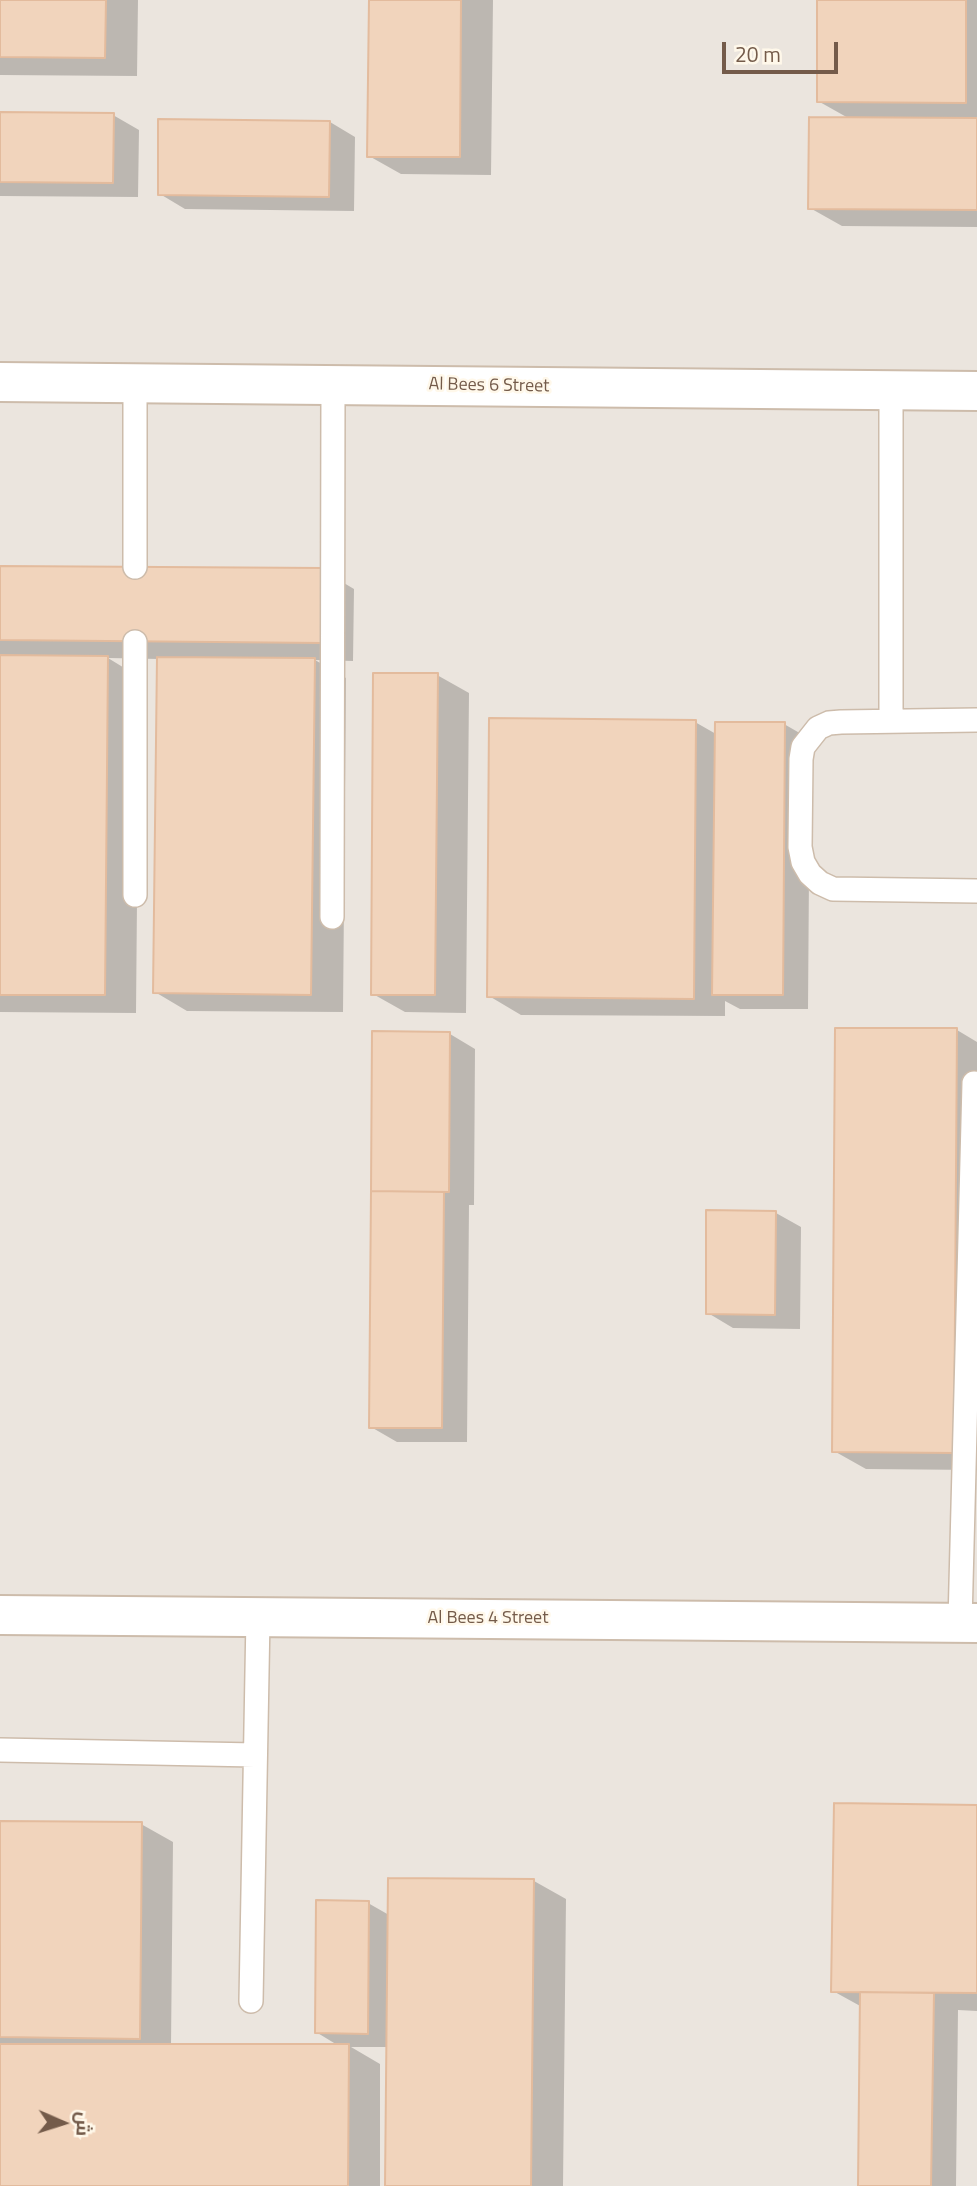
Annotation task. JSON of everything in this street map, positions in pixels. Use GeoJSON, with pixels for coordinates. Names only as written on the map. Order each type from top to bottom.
{"type":"FeatureCollection","features":[{"type":"Feature","properties":{"kind":"street","name":"Al Bees 6 Street"},"geometry":{"type":"LineString","coordinates":[[0,382],[977,391]]}},
{"type":"Feature","properties":{"kind":"street","name":"Al Bees 4 Street"},"geometry":{"type":"LineString","coordinates":[[0,1615],[968,1623]]}},
{"type":"Feature","properties":{"kind":"lane"},"geometry":{"type":"LineString","coordinates":[[135,383],[135,567]]}},
{"type":"Feature","properties":{"kind":"lane"},"geometry":{"type":"LineString","coordinates":[[332,917],[333,385]]}},
{"type":"Feature","properties":{"kind":"lane"},"geometry":{"type":"LineString","coordinates":[[891,390],[891,721]]}},
{"type":"Feature","properties":{"kind":"lane"},"geometry":{"type":"LineString","coordinates":[[135,642],[135,895]]}},
{"type":"Feature","properties":{"kind":"lane"},"geometry":{"type":"LineString","coordinates":[[977,720],[829,723],[818,728],[803,747],[801,759],[800,847],[803,862],[810,874],[833,889],[977,891]]}},
{"type":"Feature","properties":{"kind":"lane"},"geometry":{"type":"LineString","coordinates":[[968,1623],[974,1083]]}},
{"type":"Feature","properties":{"kind":"lane"},"geometry":{"type":"LineString","coordinates":[[251,2001],[258,1617]]}},
{"type":"Feature","properties":{"kind":"lane"},"geometry":{"type":"LineString","coordinates":[[0,1750],[255,1755]]}},
{"type":"Feature","properties":{"kind":"shaded area"},"geometry":{"type":"Polygon","coordinates":[[[0,0],[977,0],[977,2186],[0,2186],[0,0]]]}},
{"type":"Feature","properties":{"kind":"building"},"geometry":{"type":"Polygon","coordinates":[[[0,0],[106,0],[105,58],[0,57],[0,0]]]}},
{"type":"Feature","properties":{"kind":"building"},"geometry":{"type":"Polygon","coordinates":[[[369,0],[461,0],[460,157],[367,157],[369,0]]]}},
{"type":"Feature","properties":{"kind":"building"},"geometry":{"type":"Polygon","coordinates":[[[817,0],[966,0],[966,103],[817,102],[817,0]]]}},
{"type":"Feature","properties":{"kind":"building"},"geometry":{"type":"Polygon","coordinates":[[[0,112],[114,113],[113,183],[0,182],[0,112]]]}},
{"type":"Feature","properties":{"kind":"building"},"geometry":{"type":"Polygon","coordinates":[[[809,117],[977,118],[977,210],[808,209],[809,117]]]}},
{"type":"Feature","properties":{"kind":"building"},"geometry":{"type":"Polygon","coordinates":[[[158,119],[330,121],[329,197],[158,195],[158,119]]]}},
{"type":"Feature","properties":{"kind":"building"},"geometry":{"type":"Polygon","coordinates":[[[0,566],[323,568],[322,643],[0,640],[0,566]]]}},
{"type":"Feature","properties":{"kind":"building"},"geometry":{"type":"Polygon","coordinates":[[[0,655],[108,656],[105,995],[0,995],[0,655]]]}},
{"type":"Feature","properties":{"kind":"building"},"geometry":{"type":"Polygon","coordinates":[[[157,657],[315,658],[311,995],[153,993],[157,657]]]}},
{"type":"Feature","properties":{"kind":"building"},"geometry":{"type":"Polygon","coordinates":[[[373,673],[438,673],[435,995],[371,995],[373,673]]]}},
{"type":"Feature","properties":{"kind":"building"},"geometry":{"type":"Polygon","coordinates":[[[489,718],[696,720],[694,999],[487,997],[489,718]]]}},
{"type":"Feature","properties":{"kind":"building"},"geometry":{"type":"Polygon","coordinates":[[[715,722],[785,722],[783,995],[712,995],[715,722]]]}},
{"type":"Feature","properties":{"kind":"building"},"geometry":{"type":"Polygon","coordinates":[[[835,1028],[957,1028],[954,1453],[832,1452],[835,1028]]]}},
{"type":"Feature","properties":{"kind":"building"},"geometry":{"type":"Polygon","coordinates":[[[372,1031],[450,1032],[449,1192],[371,1191],[372,1031]]]}},
{"type":"Feature","properties":{"kind":"building"},"geometry":{"type":"Polygon","coordinates":[[[371,1191],[444,1192],[442,1428],[369,1428],[371,1191]]]}},
{"type":"Feature","properties":{"kind":"building"},"geometry":{"type":"Polygon","coordinates":[[[706,1210],[776,1211],[775,1315],[706,1314],[706,1210]]]}},
{"type":"Feature","properties":{"kind":"building"},"geometry":{"type":"Polygon","coordinates":[[[834,1803],[977,1805],[977,1993],[831,1992],[834,1803]]]}},
{"type":"Feature","properties":{"kind":"building"},"geometry":{"type":"Polygon","coordinates":[[[0,1821],[142,1822],[140,2039],[0,2037],[0,1821]]]}},
{"type":"Feature","properties":{"kind":"building"},"geometry":{"type":"Polygon","coordinates":[[[388,1878],[534,1879],[531,2186],[385,2186],[388,1878]]]}},
{"type":"Feature","properties":{"kind":"building"},"geometry":{"type":"Polygon","coordinates":[[[316,1900],[369,1901],[368,2034],[315,2033],[316,1900]]]}},
{"type":"Feature","properties":{"kind":"building"},"geometry":{"type":"Polygon","coordinates":[[[860,1992],[934,1993],[931,2186],[858,2186],[860,1992]]]}},
{"type":"Feature","properties":{"kind":"building"},"geometry":{"type":"Polygon","coordinates":[[[0,2044],[349,2044],[348,2186],[0,2186],[0,2044]]]}}]}
